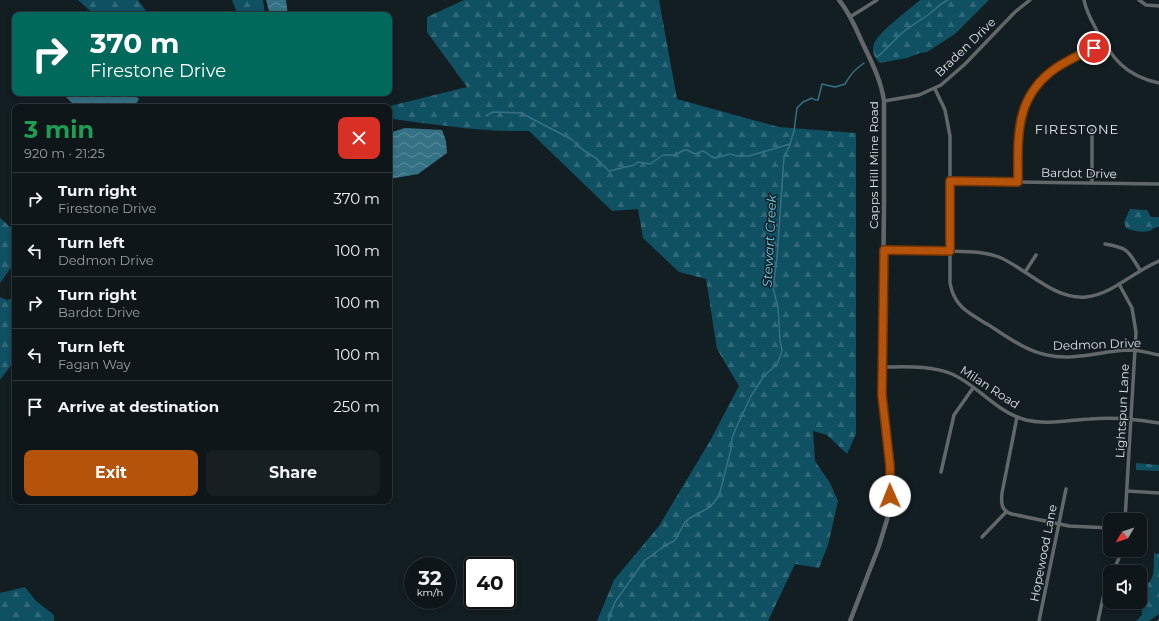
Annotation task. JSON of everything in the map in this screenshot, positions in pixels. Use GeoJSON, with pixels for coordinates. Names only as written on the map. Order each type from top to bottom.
{"type":"FeatureCollection","features":[{"type":"Feature","properties":{"kind":"street","name":"Capps Hill Mine Road"},"geometry":{"type":"LineString","coordinates":[[839,0],[850,17],[876,70],[884,100],[882,367],[883,407],[890,466],[889,513],[879,546],[850,621]]}},
{"type":"Feature","properties":{"kind":"street"},"geometry":{"type":"LineString","coordinates":[[850,17],[877,0]]}},
{"type":"Feature","properties":{"kind":"street","name":"Braden Drive"},"geometry":{"type":"LineString","coordinates":[[884,100],[916,96],[935,89],[949,79],[1015,12],[1030,0]]}},
{"type":"Feature","properties":{"kind":"street"},"geometry":{"type":"LineString","coordinates":[[1084,0],[1104,43],[1116,61],[1129,72],[1143,79],[1159,83]]}},
{"type":"Feature","properties":{"kind":"street"},"geometry":{"type":"LineString","coordinates":[[1139,0],[1146,5],[1159,6]]}},
{"type":"Feature","properties":{"kind":"street"},"geometry":{"type":"LineString","coordinates":[[1018,182],[1019,125],[1024,108],[1032,93],[1045,77],[1057,67],[1104,43]]}},
{"type":"Feature","properties":{"kind":"street","name":"Dedmon Drive"},"geometry":{"type":"LineString","coordinates":[[935,89],[949,125],[951,147],[951,290],[959,305],[968,313],[1040,354],[1060,357],[1136,351],[1159,355]]}},
{"type":"Feature","properties":{"kind":"street"},"geometry":{"type":"LineString","coordinates":[[1092,130],[1092,182]]}},
{"type":"Feature","properties":{"kind":"street","name":"Bardot Drive"},"geometry":{"type":"LineString","coordinates":[[950,181],[1159,184]]}},
{"type":"Feature","properties":{"kind":"street"},"geometry":{"type":"LineString","coordinates":[[1105,244],[1126,249],[1140,270]]}},
{"type":"Feature","properties":{"kind":"street"},"geometry":{"type":"LineString","coordinates":[[884,250],[977,252],[992,255],[1006,261],[1056,291],[1080,297],[1093,296],[1104,292],[1140,270],[1159,261]]}},
{"type":"Feature","properties":{"kind":"street"},"geometry":{"type":"LineString","coordinates":[[1025,272],[1036,255]]}},
{"type":"Feature","properties":{"kind":"street","name":"Lightspun Lane"},"geometry":{"type":"LineString","coordinates":[[1119,284],[1133,314],[1136,332],[1125,513]]}},
{"type":"Feature","properties":{"kind":"street","name":"Milan Road"},"geometry":{"type":"LineString","coordinates":[[882,367],[933,368],[952,374],[999,408],[1017,417],[1045,422],[1132,418],[1159,423]]}},
{"type":"Feature","properties":{"kind":"street"},"geometry":{"type":"LineString","coordinates":[[941,472],[954,415],[973,388]]}},
{"type":"Feature","properties":{"kind":"street"},"geometry":{"type":"LineString","coordinates":[[1017,417],[1001,498],[1002,507],[1006,512],[1058,524],[1103,527]]}},
{"type":"Feature","properties":{"kind":"street","name":"Hopewood Lane"},"geometry":{"type":"LineString","coordinates":[[1039,621],[1066,489]]}},
{"type":"Feature","properties":{"kind":"street"},"geometry":{"type":"LineString","coordinates":[[1127,491],[1159,493]]}},
{"type":"Feature","properties":{"kind":"street"},"geometry":{"type":"LineString","coordinates":[[982,537],[1006,512]]}},
{"type":"Feature","properties":{"kind":"street"},"geometry":{"type":"LineString","coordinates":[[1098,621],[1103,598]]}},
{"type":"Feature","properties":{"kind":"green space"},"geometry":{"type":"Polygon","coordinates":[[[78,0],[138,0],[147,12],[92,12],[78,0]]]}},
{"type":"Feature","properties":{"kind":"green space"},"geometry":{"type":"Polygon","coordinates":[[[232,0],[263,0],[265,12],[237,12],[232,0]]]}},
{"type":"Feature","properties":{"kind":"green space"},"geometry":{"type":"Polygon","coordinates":[[[464,0],[659,0],[677,99],[779,127],[856,133],[856,434],[847,454],[827,435],[813,431],[815,461],[830,483],[838,501],[828,545],[819,568],[795,564],[768,621],[597,621],[614,580],[659,526],[710,441],[739,386],[717,349],[706,279],[679,272],[643,238],[638,209],[612,211],[529,131],[478,129],[392,119],[392,106],[467,87],[427,32],[427,17],[464,0]]]}},
{"type":"Feature","properties":{"kind":"green space"},"geometry":{"type":"Polygon","coordinates":[[[920,0],[989,0],[955,34],[927,52],[907,58],[880,63],[873,52],[873,47],[877,39],[888,27],[920,0]]]}},
{"type":"Feature","properties":{"kind":"green space"},"geometry":{"type":"Polygon","coordinates":[[[1130,209],[1147,210],[1151,217],[1159,217],[1159,227],[1144,232],[1126,228],[1124,222],[1130,209]]]}},
{"type":"Feature","properties":{"kind":"green space"},"geometry":{"type":"Polygon","coordinates":[[[0,218],[12,228],[12,266],[0,283],[0,218]]]}},
{"type":"Feature","properties":{"kind":"green space"},"geometry":{"type":"Polygon","coordinates":[[[0,297],[7,300],[12,298],[12,364],[0,380],[0,297]]]}},
{"type":"Feature","properties":{"kind":"green space"},"geometry":{"type":"Polygon","coordinates":[[[1136,463],[1159,465],[1159,471],[1136,470],[1136,463]]]}},
{"type":"Feature","properties":{"kind":"green space"},"geometry":{"type":"Polygon","coordinates":[[[1154,553],[1159,554],[1159,614],[1149,621],[1136,621],[1142,615],[1142,609],[1147,609],[1147,584],[1152,578],[1154,570],[1154,553]]]}},
{"type":"Feature","properties":{"kind":"green space"},"geometry":{"type":"Polygon","coordinates":[[[25,587],[36,601],[54,615],[54,621],[0,621],[0,593],[25,587]]]}},
{"type":"Feature","properties":{"kind":"water"},"geometry":{"type":"Polygon","coordinates":[[[266,0],[286,0],[288,12],[269,12],[266,0]]]}},
{"type":"Feature","properties":{"kind":"water"},"geometry":{"type":"Polygon","coordinates":[[[65,96],[136,96],[139,99],[136,104],[73,104],[65,96]]]}},
{"type":"Feature","properties":{"kind":"water"},"geometry":{"type":"Polygon","coordinates":[[[405,128],[442,130],[446,141],[447,153],[418,174],[392,178],[392,132],[405,128]]]}},
{"type":"Feature","properties":{"kind":"waterway","name":"Stewart Creek"},"geometry":{"type":"LineString","coordinates":[[877,57],[905,30],[948,0]]}},
{"type":"Feature","properties":{"kind":"waterway","name":"Stewart Creek"},"geometry":{"type":"LineString","coordinates":[[608,621],[615,602],[644,561],[674,541],[685,522],[710,507],[719,496],[731,449],[732,438],[736,428],[751,396],[764,376],[777,364],[781,354],[782,349],[780,341],[778,307],[773,288],[777,258],[784,157],[794,131],[797,108],[803,102],[812,98],[818,100],[822,84],[835,87],[845,84],[853,72],[864,63]]}},
{"type":"Feature","properties":{"kind":"waterway"},"geometry":{"type":"LineString","coordinates":[[486,116],[493,112],[521,113],[571,139],[583,150],[596,158],[609,171],[634,165],[638,162],[650,164],[663,155],[675,155],[684,150],[695,154],[703,151],[715,158],[730,154],[737,156],[749,156],[790,144]]}},
{"type":"Feature","properties":{"kind":"district","name":"FIRESTONE"},"geometry":{"type":"Point","coordinates":[1077,129]}},
{"type":"Feature","properties":{"kind":"route"},"geometry":{"type":"LineString","coordinates":[[890,496],[890,466],[882,395],[884,250],[950,251],[950,181],[1018,182],[1019,132],[1021,119],[1027,101],[1041,81],[1053,70],[1094,48]]}}]}
